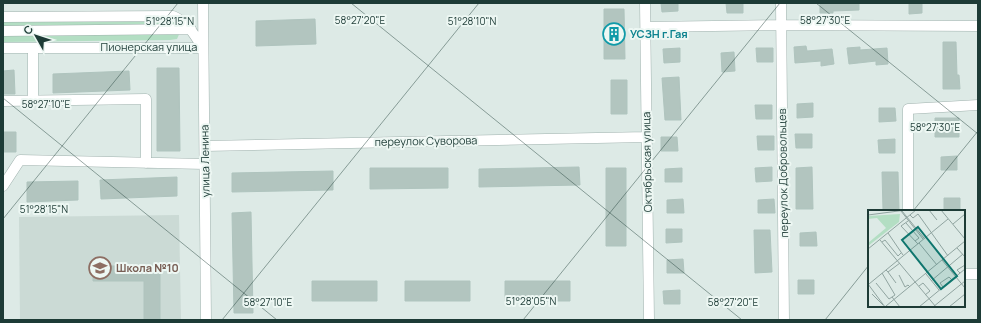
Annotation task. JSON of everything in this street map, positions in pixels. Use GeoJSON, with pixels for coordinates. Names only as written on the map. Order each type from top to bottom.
{"type":"FeatureCollection","features":[{"type":"Feature","properties":{"kind":"street","name":"улица Ленина"},"geometry":{"type":"LineString","coordinates":[[203,3],[206,320]]}},
{"type":"Feature","properties":{"kind":"street","name":"Октябрьская улица"},"geometry":{"type":"LineString","coordinates":[[645,3],[649,320]]}},
{"type":"Feature","properties":{"kind":"street","name":"переулок Добровольцев"},"geometry":{"type":"LineString","coordinates":[[781,3],[784,320]]}},
{"type":"Feature","properties":{"kind":"street","name":"Пионерская улица"},"geometry":{"type":"LineString","coordinates":[[3,17],[174,16],[179,18],[191,29],[203,48]]}},
{"type":"Feature","properties":{"kind":"street"},"geometry":{"type":"LineString","coordinates":[[646,27],[781,25],[978,26]]}},
{"type":"Feature","properties":{"kind":"street"},"geometry":{"type":"LineString","coordinates":[[3,31],[191,29]]}},
{"type":"Feature","properties":{"kind":"street","name":"Пионерская улица"},"geometry":{"type":"LineString","coordinates":[[3,48],[203,48]]}},
{"type":"Feature","properties":{"kind":"street"},"geometry":{"type":"LineString","coordinates":[[33,48],[33,100]]}},
{"type":"Feature","properties":{"kind":"street"},"geometry":{"type":"LineString","coordinates":[[3,101],[146,99],[146,163]]}},
{"type":"Feature","properties":{"kind":"street"},"geometry":{"type":"LineString","coordinates":[[908,210],[908,109],[978,105]]}},
{"type":"Feature","properties":{"kind":"street","name":"переулок Суворова"},"geometry":{"type":"LineString","coordinates":[[205,146],[647,137]]}},
{"type":"Feature","properties":{"kind":"street"},"geometry":{"type":"LineString","coordinates":[[3,186],[20,160],[205,164]]}},
{"type":"Feature","properties":{"kind":"street"},"geometry":{"type":"LineString","coordinates":[[965,274],[978,274]]}},
{"type":"Feature","properties":{"kind":"shaded area","name":"Школа №10"},"geometry":{"type":"Polygon","coordinates":[[[179,215],[181,320],[20,320],[19,217],[179,215]]]}},
{"type":"Feature","properties":{"kind":"green space"},"geometry":{"type":"Polygon","coordinates":[[[170,18],[178,22],[181,30],[177,39],[3,42],[3,20],[170,18]]]}},
{"type":"Feature","properties":{"kind":"building"},"geometry":{"type":"Polygon","coordinates":[[[661,3],[678,3],[678,11],[662,12],[661,3]]]}},
{"type":"Feature","properties":{"kind":"building"},"geometry":{"type":"Polygon","coordinates":[[[726,3],[743,3],[743,13],[727,13],[726,3]]]}},
{"type":"Feature","properties":{"kind":"building"},"geometry":{"type":"Polygon","coordinates":[[[820,3],[859,3],[859,10],[820,13],[820,3]]]}},
{"type":"Feature","properties":{"kind":"building"},"geometry":{"type":"Polygon","coordinates":[[[909,3],[922,3],[922,13],[909,14],[909,3]]]}},
{"type":"Feature","properties":{"kind":"building","name":"УСЗН г.Гая"},"geometry":{"type":"Polygon","coordinates":[[[604,9],[624,9],[625,59],[604,59],[604,9]]]}},
{"type":"Feature","properties":{"kind":"building"},"geometry":{"type":"Polygon","coordinates":[[[315,19],[316,44],[256,46],[256,21],[315,19]]]}},
{"type":"Feature","properties":{"kind":"building"},"geometry":{"type":"Polygon","coordinates":[[[943,42],[956,42],[957,75],[959,75],[960,89],[943,89],[943,42]]]}},
{"type":"Feature","properties":{"kind":"building"},"geometry":{"type":"Polygon","coordinates":[[[806,46],[807,51],[832,49],[834,64],[821,66],[821,61],[795,63],[794,47],[806,46]]]}},
{"type":"Feature","properties":{"kind":"building"},"geometry":{"type":"Polygon","coordinates":[[[860,47],[860,50],[887,48],[888,64],[876,65],[876,61],[849,64],[847,48],[860,47]]]}},
{"type":"Feature","properties":{"kind":"building"},"geometry":{"type":"Polygon","coordinates":[[[680,48],[680,62],[664,63],[663,49],[680,48]]]}},
{"type":"Feature","properties":{"kind":"building"},"geometry":{"type":"Polygon","coordinates":[[[756,48],[773,48],[773,62],[757,62],[756,48]]]}},
{"type":"Feature","properties":{"kind":"building"},"geometry":{"type":"Polygon","coordinates":[[[734,52],[735,71],[722,72],[721,53],[734,52]]]}},
{"type":"Feature","properties":{"kind":"building"},"geometry":{"type":"Polygon","coordinates":[[[157,68],[179,68],[180,151],[157,151],[157,68]]]}},
{"type":"Feature","properties":{"kind":"building"},"geometry":{"type":"Polygon","coordinates":[[[14,70],[15,94],[3,94],[3,71],[14,70]]]}},
{"type":"Feature","properties":{"kind":"building"},"geometry":{"type":"Polygon","coordinates":[[[129,71],[130,90],[53,93],[53,74],[129,71]]]}},
{"type":"Feature","properties":{"kind":"building"},"geometry":{"type":"Polygon","coordinates":[[[679,77],[681,120],[665,120],[662,78],[679,77]]]}},
{"type":"Feature","properties":{"kind":"building"},"geometry":{"type":"Polygon","coordinates":[[[611,80],[627,80],[627,114],[611,114],[611,80]]]}},
{"type":"Feature","properties":{"kind":"building"},"geometry":{"type":"Polygon","coordinates":[[[813,103],[813,117],[797,118],[797,104],[813,103]]]}},
{"type":"Feature","properties":{"kind":"building"},"geometry":{"type":"Polygon","coordinates":[[[755,105],[772,105],[772,119],[756,119],[755,105]]]}},
{"type":"Feature","properties":{"kind":"building"},"geometry":{"type":"Polygon","coordinates":[[[879,108],[895,108],[896,121],[879,122],[879,108]]]}},
{"type":"Feature","properties":{"kind":"building"},"geometry":{"type":"Polygon","coordinates":[[[935,118],[959,118],[959,137],[935,137],[935,118]]]}},
{"type":"Feature","properties":{"kind":"building"},"geometry":{"type":"Polygon","coordinates":[[[3,132],[16,132],[16,152],[3,152],[3,132]]]}},
{"type":"Feature","properties":{"kind":"building"},"geometry":{"type":"Polygon","coordinates":[[[795,134],[812,134],[812,148],[796,148],[795,134]]]}},
{"type":"Feature","properties":{"kind":"building"},"geometry":{"type":"Polygon","coordinates":[[[757,136],[774,136],[774,150],[758,150],[757,136]]]}},
{"type":"Feature","properties":{"kind":"building"},"geometry":{"type":"Polygon","coordinates":[[[661,137],[677,137],[678,151],[661,151],[661,137]]]}},
{"type":"Feature","properties":{"kind":"building"},"geometry":{"type":"Polygon","coordinates":[[[895,139],[895,153],[879,153],[878,140],[895,139]]]}},
{"type":"Feature","properties":{"kind":"building"},"geometry":{"type":"Polygon","coordinates":[[[957,156],[957,170],[941,170],[941,157],[957,156]]]}},
{"type":"Feature","properties":{"kind":"building"},"geometry":{"type":"Polygon","coordinates":[[[579,167],[580,185],[479,187],[479,169],[579,167]]]}},
{"type":"Feature","properties":{"kind":"building"},"geometry":{"type":"Polygon","coordinates":[[[772,167],[772,181],[756,182],[755,168],[772,167]]]}},
{"type":"Feature","properties":{"kind":"building"},"geometry":{"type":"Polygon","coordinates":[[[812,167],[813,209],[796,209],[796,168],[812,167]]]}},
{"type":"Feature","properties":{"kind":"building"},"geometry":{"type":"Polygon","coordinates":[[[370,168],[448,168],[448,188],[370,189],[370,168]]]}},
{"type":"Feature","properties":{"kind":"building"},"geometry":{"type":"Polygon","coordinates":[[[606,168],[626,168],[626,246],[606,246],[606,168]]]}},
{"type":"Feature","properties":{"kind":"building"},"geometry":{"type":"Polygon","coordinates":[[[682,168],[682,182],[665,182],[665,169],[682,168]]]}},
{"type":"Feature","properties":{"kind":"building"},"geometry":{"type":"Polygon","coordinates":[[[333,171],[333,190],[232,192],[232,173],[333,171]]]}},
{"type":"Feature","properties":{"kind":"building"},"geometry":{"type":"Polygon","coordinates":[[[882,172],[898,172],[899,210],[883,210],[882,172]]]}},
{"type":"Feature","properties":{"kind":"building"},"geometry":{"type":"Polygon","coordinates":[[[177,177],[177,196],[101,199],[100,180],[177,177]]]}},
{"type":"Feature","properties":{"kind":"building"},"geometry":{"type":"Polygon","coordinates":[[[78,181],[78,200],[27,202],[27,182],[78,181]]]}},
{"type":"Feature","properties":{"kind":"building"},"geometry":{"type":"Polygon","coordinates":[[[944,198],[960,198],[960,210],[944,210],[944,198]]]}},
{"type":"Feature","properties":{"kind":"building"},"geometry":{"type":"Polygon","coordinates":[[[683,199],[684,213],[667,213],[667,200],[683,199]]]}},
{"type":"Feature","properties":{"kind":"building"},"geometry":{"type":"Polygon","coordinates":[[[774,199],[775,213],[758,213],[758,200],[774,199]]]}},
{"type":"Feature","properties":{"kind":"building"},"geometry":{"type":"Polygon","coordinates":[[[251,212],[253,313],[234,313],[232,213],[251,212]]]}},
{"type":"Feature","properties":{"kind":"building"},"geometry":{"type":"Polygon","coordinates":[[[666,229],[682,229],[682,242],[666,243],[666,229]]]}},
{"type":"Feature","properties":{"kind":"building"},"geometry":{"type":"Polygon","coordinates":[[[754,230],[770,230],[772,272],[755,273],[754,230]]]}},
{"type":"Feature","properties":{"kind":"building"},"geometry":{"type":"Polygon","coordinates":[[[816,232],[817,246],[800,246],[800,233],[816,232]]]}},
{"type":"Feature","properties":{"kind":"building"},"geometry":{"type":"Polygon","coordinates":[[[683,259],[684,273],[667,273],[667,260],[683,259]]]}},
{"type":"Feature","properties":{"kind":"building"},"geometry":{"type":"Polygon","coordinates":[[[93,266],[160,266],[160,320],[144,320],[144,281],[93,281],[93,266]]]}},
{"type":"Feature","properties":{"kind":"building"},"geometry":{"type":"Polygon","coordinates":[[[798,280],[814,280],[814,294],[798,294],[798,280]]]}},
{"type":"Feature","properties":{"kind":"building"},"geometry":{"type":"Polygon","coordinates":[[[312,281],[377,281],[377,301],[312,301],[312,281]]]}},
{"type":"Feature","properties":{"kind":"building"},"geometry":{"type":"Polygon","coordinates":[[[405,281],[470,281],[470,301],[405,301],[405,281]]]}},
{"type":"Feature","properties":{"kind":"building"},"geometry":{"type":"Polygon","coordinates":[[[505,281],[570,281],[570,301],[505,301],[505,281]]]}},
{"type":"Feature","properties":{"kind":"building"},"geometry":{"type":"Polygon","coordinates":[[[680,290],[680,304],[664,304],[663,291],[680,290]]]}},
{"type":"Feature","properties":{"kind":"place","name":"УСЗН г.Гая"},"geometry":{"type":"Point","coordinates":[614,34]}},
{"type":"Feature","properties":{"kind":"place","name":"Школа №10"},"geometry":{"type":"Point","coordinates":[100,268]}}]}
